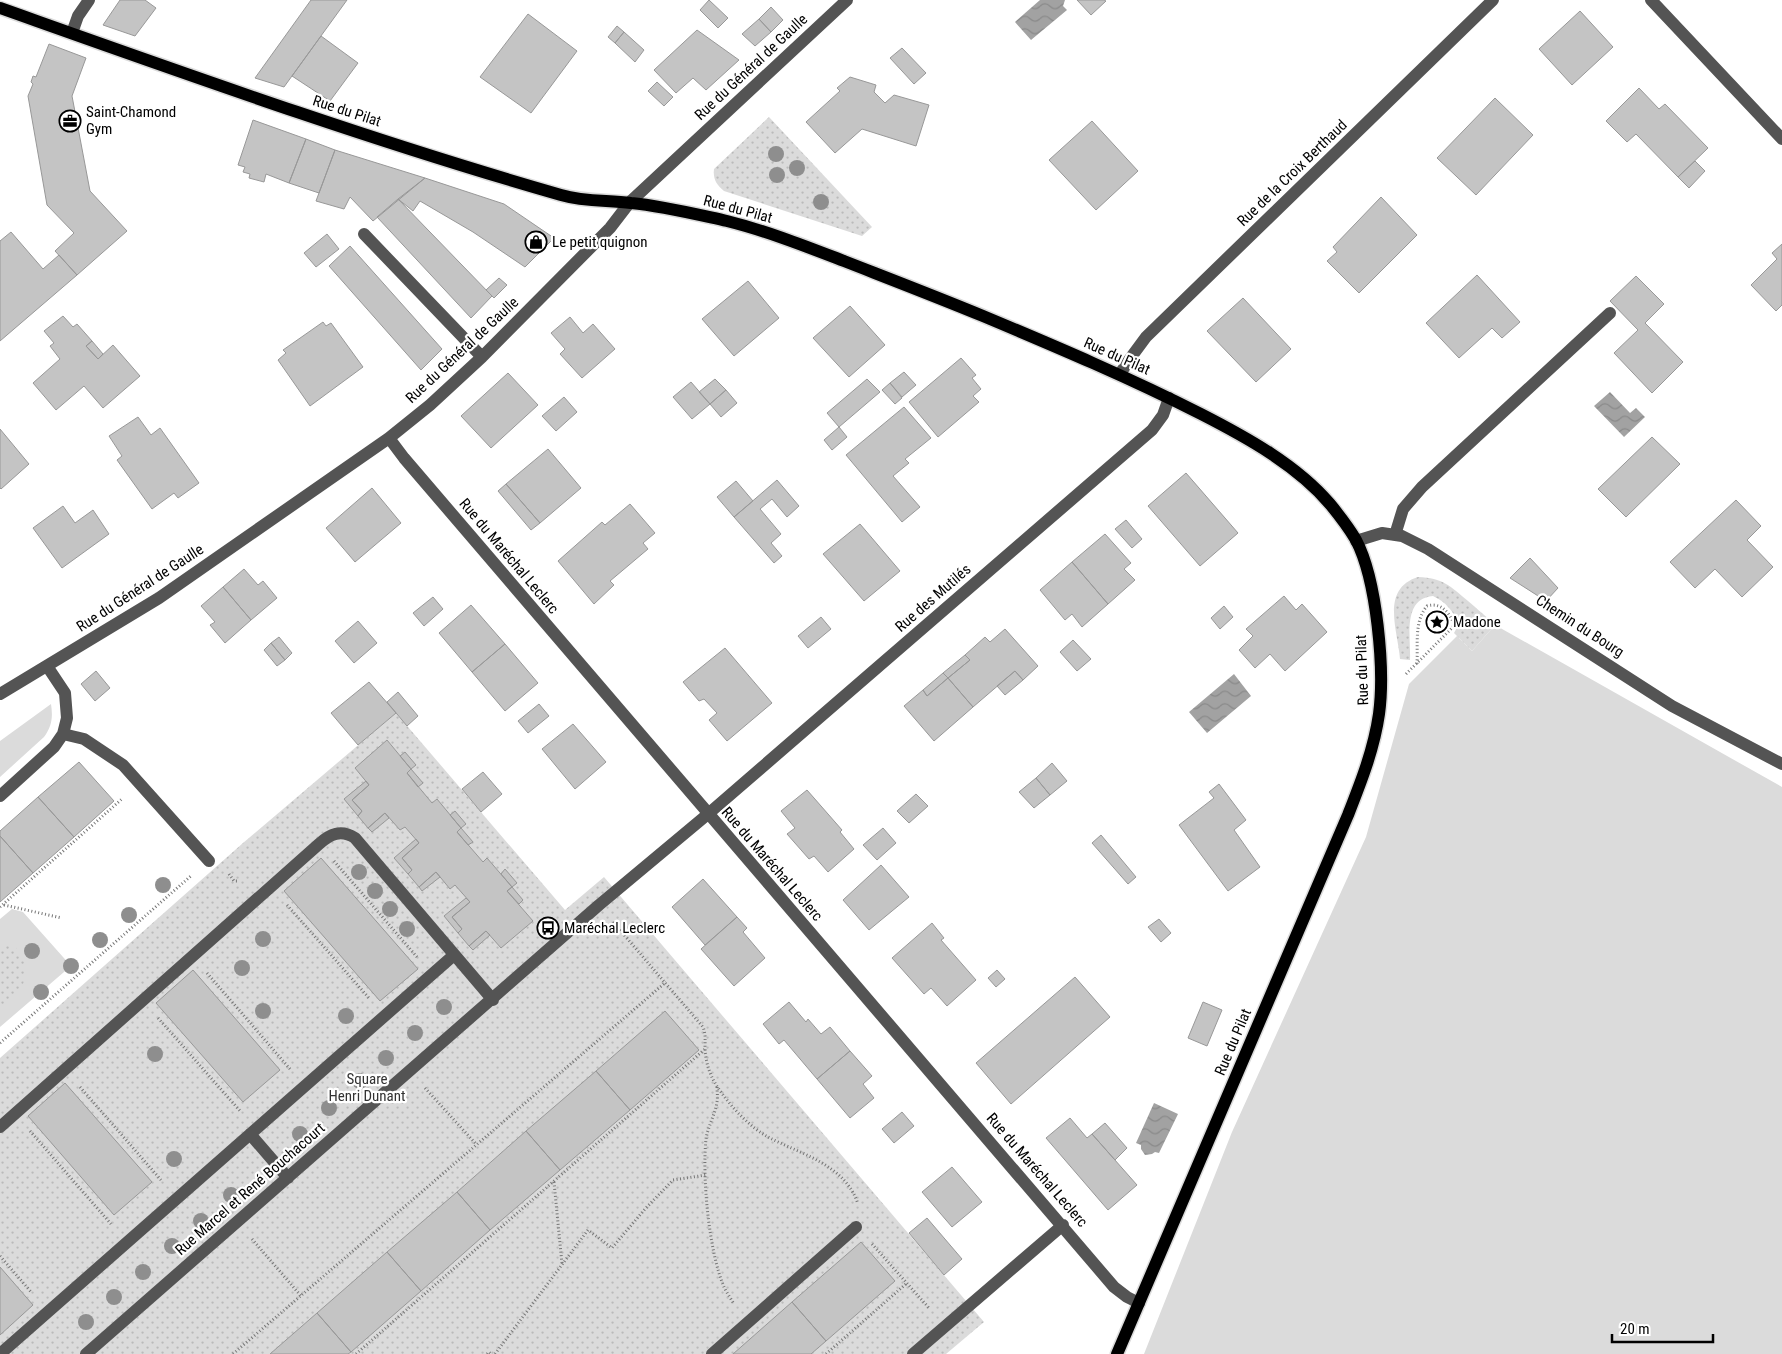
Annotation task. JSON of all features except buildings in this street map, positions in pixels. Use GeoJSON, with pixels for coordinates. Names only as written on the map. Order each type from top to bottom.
{"type":"FeatureCollection","features":[{"type":"Feature","properties":{"kind":"main road","name":"Rue du Pilat"},"geometry":{"type":"LineString","coordinates":[[0,8],[269,102],[450,162],[567,197],[594,202],[630,202],[725,221],[789,240],[902,283],[1120,374],[1170,398],[1244,436],[1294,470],[1330,504],[1356,541],[1369,578],[1376,618],[1381,677],[1379,711],[1371,754],[1348,815],[1117,1354]]}},
{"type":"Feature","properties":{"kind":"street"},"geometry":{"type":"LineString","coordinates":[[72,33],[78,16],[89,0]]}},
{"type":"Feature","properties":{"kind":"street","name":"Rue du Général de Gaulle"},"geometry":{"type":"LineString","coordinates":[[0,694],[159,598],[389,438],[430,405],[482,357],[610,228],[630,202],[847,0]]}},
{"type":"Feature","properties":{"kind":"street","name":"Rue de la Croix Berthaud"},"geometry":{"type":"LineString","coordinates":[[1120,374],[1146,337],[1493,0]]}},
{"type":"Feature","properties":{"kind":"street"},"geometry":{"type":"LineString","coordinates":[[1651,0],[1782,139]]}},
{"type":"Feature","properties":{"kind":"street"},"geometry":{"type":"LineString","coordinates":[[364,234],[482,357]]}},
{"type":"Feature","properties":{"kind":"street"},"geometry":{"type":"LineString","coordinates":[[1395,535],[1403,509],[1422,488],[1610,313]]}},
{"type":"Feature","properties":{"kind":"street","name":"Rue des Mutilés"},"geometry":{"type":"LineString","coordinates":[[708,814],[1152,430],[1163,415],[1170,398]]}},
{"type":"Feature","properties":{"kind":"street","name":"Rue du Maréchal Leclerc"},"geometry":{"type":"LineString","coordinates":[[389,438],[404,458],[708,814],[1114,1286],[1127,1297],[1139,1303]]}},
{"type":"Feature","properties":{"kind":"street","name":"Chemin du Bourg"},"geometry":{"type":"LineString","coordinates":[[1356,541],[1382,533],[1402,536],[1428,549],[1672,706],[1782,764]]}},
{"type":"Feature","properties":{"kind":"street"},"geometry":{"type":"LineString","coordinates":[[0,796],[54,747],[63,734],[67,718],[65,693],[48,666]]}},
{"type":"Feature","properties":{"kind":"street"},"geometry":{"type":"LineString","coordinates":[[63,734],[78,737],[92,743],[123,765],[209,860]]}},
{"type":"Feature","properties":{"kind":"street","name":"Rue Marcel et René Bouchacourt"},"geometry":{"type":"LineString","coordinates":[[86,1354],[493,1000],[599,905],[708,814]]}},
{"type":"Feature","properties":{"kind":"street"},"geometry":{"type":"LineString","coordinates":[[0,1127],[332,834],[341,833],[355,838],[493,1000]]}},
{"type":"Feature","properties":{"kind":"street"},"geometry":{"type":"LineString","coordinates":[[0,1354],[454,955]]}},
{"type":"Feature","properties":{"kind":"street"},"geometry":{"type":"LineString","coordinates":[[253,1132],[288,1178]]}},
{"type":"Feature","properties":{"kind":"street"},"geometry":{"type":"LineString","coordinates":[[913,1354],[1063,1225]]}},
{"type":"Feature","properties":{"kind":"street"},"geometry":{"type":"LineString","coordinates":[[712,1354],[856,1227]]}},
{"type":"Feature","properties":{"kind":"path"},"geometry":{"type":"LineString","coordinates":[[1381,677],[1400,677],[1407,674],[1418,664],[1454,624],[1438,604],[1427,606],[1421,615],[1418,631],[1418,664]]}},
{"type":"Feature","properties":{"kind":"path"},"geometry":{"type":"LineString","coordinates":[[2,906],[139,784]]}},
{"type":"Feature","properties":{"kind":"path"},"geometry":{"type":"LineString","coordinates":[[0,1043],[209,860],[217,860],[234,881],[271,887],[384,1016]]}},
{"type":"Feature","properties":{"kind":"path"},"geometry":{"type":"LineString","coordinates":[[351,880],[406,944]]}},
{"type":"Feature","properties":{"kind":"path"},"geometry":{"type":"LineString","coordinates":[[2,906],[62,918]]}},
{"type":"Feature","properties":{"kind":"path"},"geometry":{"type":"LineString","coordinates":[[609,918],[703,1027],[706,1037],[705,1049],[708,1071],[735,1111],[767,1136],[814,1158],[834,1171],[851,1188],[858,1202],[856,1227],[944,1326]]}},
{"type":"Feature","properties":{"kind":"path"},"geometry":{"type":"LineString","coordinates":[[233,1354],[666,982]]}},
{"type":"Feature","properties":{"kind":"path"},"geometry":{"type":"LineString","coordinates":[[223,992],[305,1086]]}},
{"type":"Feature","properties":{"kind":"path"},"geometry":{"type":"LineString","coordinates":[[143,1000],[253,1132]]}},
{"type":"Feature","properties":{"kind":"path"},"geometry":{"type":"LineString","coordinates":[[356,1354],[705,1049]]}},
{"type":"Feature","properties":{"kind":"path"},"geometry":{"type":"LineString","coordinates":[[421,1083],[476,1145]]}},
{"type":"Feature","properties":{"kind":"path"},"geometry":{"type":"LineString","coordinates":[[717,1086],[717,1103],[707,1133],[705,1158],[708,1204],[718,1269],[724,1288],[748,1323]]}},
{"type":"Feature","properties":{"kind":"path"},"geometry":{"type":"LineString","coordinates":[[96,1105],[177,1199]]}},
{"type":"Feature","properties":{"kind":"path"},"geometry":{"type":"LineString","coordinates":[[14,1114],[127,1242]]}},
{"type":"Feature","properties":{"kind":"path"},"geometry":{"type":"LineString","coordinates":[[487,1354],[488,1352],[493,1354],[588,1230],[612,1248],[673,1180],[706,1174]]}},
{"type":"Feature","properties":{"kind":"path"},"geometry":{"type":"LineString","coordinates":[[554,1182],[562,1264]]}},
{"type":"Feature","properties":{"kind":"path"},"geometry":{"type":"LineString","coordinates":[[248,1235],[301,1296]]}},
{"type":"Feature","properties":{"kind":"path"},"geometry":{"type":"LineString","coordinates":[[0,1256],[48,1312]]}},
{"type":"Feature","properties":{"kind":"path"},"geometry":{"type":"LineString","coordinates":[[826,1354],[907,1283]]}},
{"type":"Feature","properties":{"kind":"green space"},"geometry":{"type":"Polygon","coordinates":[[[769,117],[872,227],[862,236],[724,191],[719,186],[714,176],[714,169],[769,117]]]}},
{"type":"Feature","properties":{"kind":"green space"},"geometry":{"type":"Polygon","coordinates":[[[1418,577],[1434,579],[1451,587],[1495,625],[1472,651],[1454,633],[1459,624],[1452,611],[1442,601],[1433,596],[1423,599],[1416,604],[1410,620],[1410,660],[1400,659],[1395,624],[1395,601],[1399,591],[1406,583],[1418,577]]]}},
{"type":"Feature","properties":{"kind":"green space"},"geometry":{"type":"Polygon","coordinates":[[[1495,625],[1782,787],[1782,1354],[1144,1354],[1232,1132],[1366,837],[1409,684],[1457,636],[1472,651],[1495,625]]]}},
{"type":"Feature","properties":{"kind":"green space"},"geometry":{"type":"Polygon","coordinates":[[[51,704],[51,721],[44,737],[0,777],[0,741],[51,704]]]}},
{"type":"Feature","properties":{"kind":"green space","name":"Square Henri Dunant"},"geometry":{"type":"Polygon","coordinates":[[[396,713],[565,910],[604,877],[984,1322],[946,1354],[0,1354],[0,1058],[243,843],[396,713]]]}},
{"type":"Feature","properties":{"kind":"green space"},"geometry":{"type":"Polygon","coordinates":[[[12,909],[23,912],[71,966],[0,1027],[0,919],[12,909]]]}},
{"type":"Feature","properties":{"kind":"green space"},"geometry":{"type":"Polygon","coordinates":[[[12,944],[21,955],[24,961],[25,975],[22,988],[18,994],[0,1010],[0,947],[12,944]]]}},
{"type":"Feature","properties":{"kind":"water"},"geometry":{"type":"Polygon","coordinates":[[[1040,0],[1065,0],[1063,6],[1067,10],[1031,40],[1015,22],[1040,0]]]}},
{"type":"Feature","properties":{"kind":"water"},"geometry":{"type":"Polygon","coordinates":[[[1610,392],[1630,413],[1636,408],[1645,417],[1624,437],[1594,406],[1610,392]]]}},
{"type":"Feature","properties":{"kind":"water"},"geometry":{"type":"Polygon","coordinates":[[[1234,674],[1251,696],[1207,733],[1189,712],[1234,674]]]}},
{"type":"Feature","properties":{"kind":"water"},"geometry":{"type":"Polygon","coordinates":[[[1154,1103],[1178,1114],[1159,1153],[1155,1152],[1145,1155],[1141,1145],[1136,1143],[1154,1103]]]}},
{"type":"Feature","properties":{"kind":"place","name":"Saint-Chamond Gym"},"geometry":{"type":"Point","coordinates":[70,121]}},
{"type":"Feature","properties":{"kind":"place","name":"Le petit quignon"},"geometry":{"type":"Point","coordinates":[536,242]}},
{"type":"Feature","properties":{"kind":"place","name":"Madone"},"geometry":{"type":"Point","coordinates":[1437,622]}},
{"type":"Feature","properties":{"kind":"place","name":"Maréchal Leclerc"},"geometry":{"type":"Point","coordinates":[548,928]}}]}
